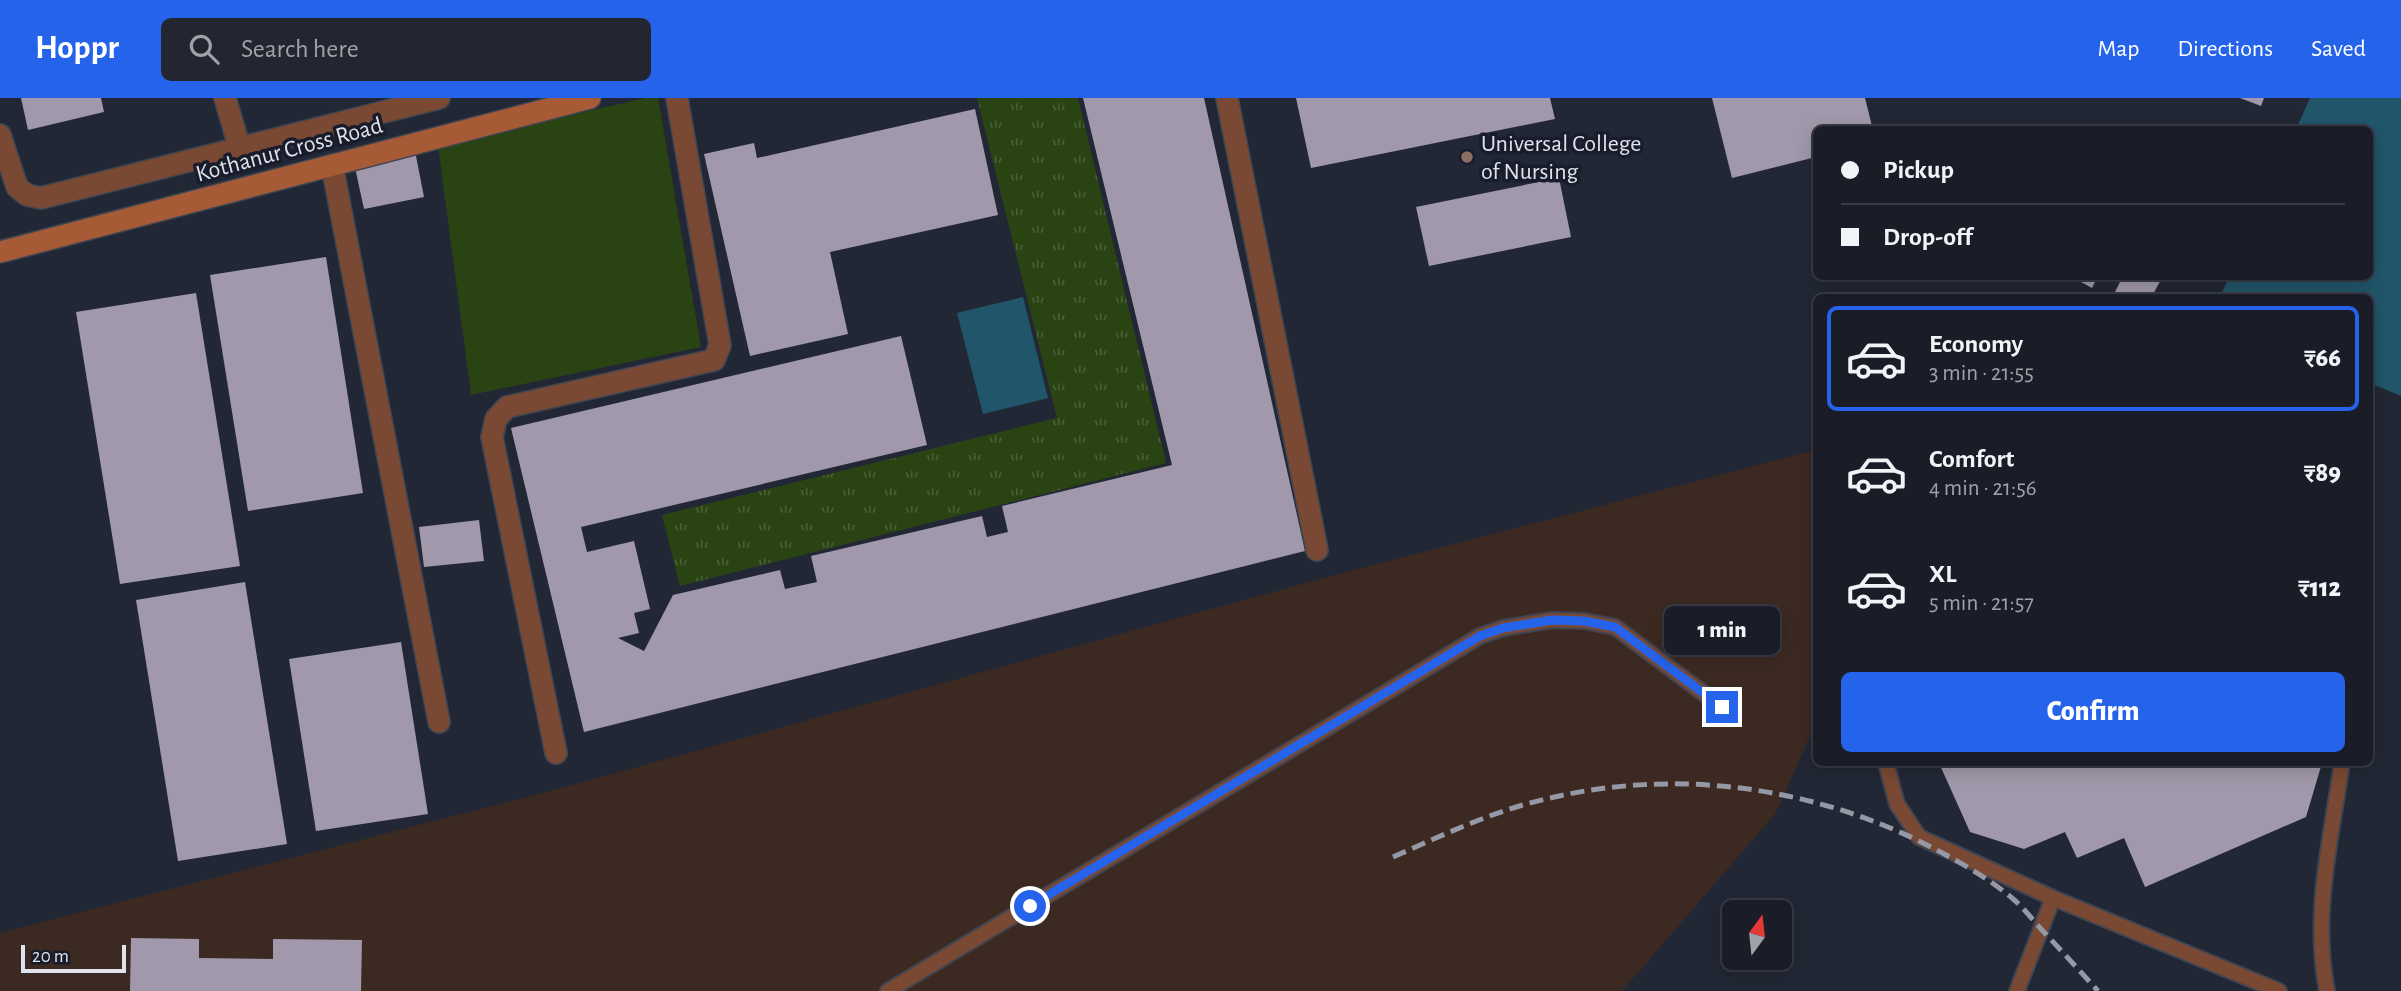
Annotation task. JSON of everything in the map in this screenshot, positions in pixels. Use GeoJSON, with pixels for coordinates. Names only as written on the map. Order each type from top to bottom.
{"type":"FeatureCollection","features":[{"type":"Feature","properties":{"kind":"street"},"geometry":{"type":"LineString","coordinates":[[225,98],[240,149]]}},
{"type":"Feature","properties":{"kind":"street"},"geometry":{"type":"LineString","coordinates":[[0,135],[17,187],[27,195],[41,198],[439,98]]}},
{"type":"Feature","properties":{"kind":"street","name":"Kothanur Cross Road"},"geometry":{"type":"LineString","coordinates":[[0,252],[590,98]]}},
{"type":"Feature","properties":{"kind":"street"},"geometry":{"type":"LineString","coordinates":[[556,753],[492,437],[496,419],[507,407],[714,360],[720,345],[677,98]]}},
{"type":"Feature","properties":{"kind":"street"},"geometry":{"type":"LineString","coordinates":[[1227,98],[1317,550]]}},
{"type":"Feature","properties":{"kind":"street"},"geometry":{"type":"LineString","coordinates":[[332,165],[439,722]]}},
{"type":"Feature","properties":{"kind":"lane"},"geometry":{"type":"LineString","coordinates":[[888,991],[1480,636],[1503,628],[1552,620],[1584,621],[1615,627],[1722,707]]}},
{"type":"Feature","properties":{"kind":"lane"},"geometry":{"type":"LineString","coordinates":[[1887,766],[1897,804],[1919,837],[2053,898],[2279,991]]}},
{"type":"Feature","properties":{"kind":"lane"},"geometry":{"type":"LineString","coordinates":[[2327,991],[2322,964],[2321,902],[2342,766]]}},
{"type":"Feature","properties":{"kind":"lane"},"geometry":{"type":"LineString","coordinates":[[2017,991],[2053,898]]}},
{"type":"Feature","properties":{"kind":"shaded area"},"geometry":{"type":"Polygon","coordinates":[[[1813,451],[1813,731],[1775,814],[1622,991],[0,991],[0,933],[543,793],[1335,575],[1813,451]]]}},
{"type":"Feature","properties":{"kind":"green space"},"geometry":{"type":"Polygon","coordinates":[[[646,98],[658,98],[701,347],[471,395],[438,145],[646,98]]]}},
{"type":"Feature","properties":{"kind":"green space"},"geometry":{"type":"Polygon","coordinates":[[[977,98],[1078,98],[1166,463],[680,586],[662,515],[1057,418],[977,98]]]}},
{"type":"Feature","properties":{"kind":"water"},"geometry":{"type":"Polygon","coordinates":[[[2310,98],[2401,98],[2401,396],[2373,384],[2373,294],[2221,294],[2228,280],[2373,280],[2373,126],[2297,126],[2310,98]]]}},
{"type":"Feature","properties":{"kind":"water"},"geometry":{"type":"Polygon","coordinates":[[[1023,297],[1048,398],[983,414],[957,313],[1023,297]]]}},
{"type":"Feature","properties":{"kind":"building"},"geometry":{"type":"Polygon","coordinates":[[[21,98],[101,98],[104,112],[28,130],[21,98]]]}},
{"type":"Feature","properties":{"kind":"building"},"geometry":{"type":"Polygon","coordinates":[[[1083,98],[1204,98],[1305,551],[584,732],[511,428],[901,336],[927,445],[581,527],[587,552],[634,541],[650,609],[634,613],[639,633],[618,638],[644,651],[673,595],[780,570],[785,589],[817,582],[811,556],[982,516],[987,537],[1008,532],[1002,506],[1172,465],[1083,98]]]}},
{"type":"Feature","properties":{"kind":"building"},"geometry":{"type":"Polygon","coordinates":[[[1296,98],[1550,98],[1555,119],[1311,168],[1296,98]]]}},
{"type":"Feature","properties":{"kind":"building"},"geometry":{"type":"Polygon","coordinates":[[[1712,98],[1865,98],[1872,126],[1813,126],[1813,158],[1732,178],[1712,98]]]}},
{"type":"Feature","properties":{"kind":"building"},"geometry":{"type":"Polygon","coordinates":[[[2240,98],[2264,98],[2261,106],[2240,98]]]}},
{"type":"Feature","properties":{"kind":"building"},"geometry":{"type":"Polygon","coordinates":[[[975,109],[998,215],[830,252],[848,334],[750,356],[704,154],[754,143],[757,158],[975,109]]]}},
{"type":"Feature","properties":{"kind":"building"},"geometry":{"type":"Polygon","coordinates":[[[415,151],[424,197],[364,209],[354,163],[415,151]]]}},
{"type":"Feature","properties":{"kind":"building"},"geometry":{"type":"Polygon","coordinates":[[[1559,178],[1571,237],[1429,266],[1416,207],[1559,178]]]}},
{"type":"Feature","properties":{"kind":"building"},"geometry":{"type":"Polygon","coordinates":[[[326,257],[363,493],[248,511],[210,275],[326,257]]]}},
{"type":"Feature","properties":{"kind":"building"},"geometry":{"type":"Polygon","coordinates":[[[2077,280],[2096,280],[2092,288],[2077,280]]]}},
{"type":"Feature","properties":{"kind":"building"},"geometry":{"type":"Polygon","coordinates":[[[2121,280],[2161,280],[2153,294],[2114,294],[2121,280]]]}},
{"type":"Feature","properties":{"kind":"building"},"geometry":{"type":"Polygon","coordinates":[[[196,293],[240,566],[120,584],[76,312],[196,293]]]}},
{"type":"Feature","properties":{"kind":"building"},"geometry":{"type":"Polygon","coordinates":[[[479,520],[484,561],[424,567],[419,527],[479,520]]]}},
{"type":"Feature","properties":{"kind":"building"},"geometry":{"type":"Polygon","coordinates":[[[245,582],[287,844],[178,861],[136,600],[245,582]]]}},
{"type":"Feature","properties":{"kind":"building"},"geometry":{"type":"Polygon","coordinates":[[[401,642],[428,814],[316,831],[289,659],[401,642]]]}},
{"type":"Feature","properties":{"kind":"building"},"geometry":{"type":"Polygon","coordinates":[[[1940,766],[2321,766],[2306,817],[2145,887],[2124,838],[2077,858],[2065,832],[2024,849],[1970,832],[1940,766]]]}},
{"type":"Feature","properties":{"kind":"building"},"geometry":{"type":"Polygon","coordinates":[[[131,938],[199,939],[199,958],[273,959],[273,939],[362,940],[361,991],[130,991],[131,938]]]}},
{"type":"Feature","properties":{"kind":"railway"},"geometry":{"type":"LineString","coordinates":[[1393,857],[1507,810],[1597,789],[1648,784],[1700,785],[1802,799],[1851,813],[1900,832],[1963,864],[2016,902],[2098,991]]}},
{"type":"Feature","properties":{"kind":"place","name":"Universal College of Nursing"},"geometry":{"type":"Point","coordinates":[1467,157]}},
{"type":"Feature","properties":{"kind":"route"},"geometry":{"type":"LineString","coordinates":[[1030,906],[1480,636],[1503,628],[1552,620],[1584,621],[1615,627],[1722,707]]}}]}
